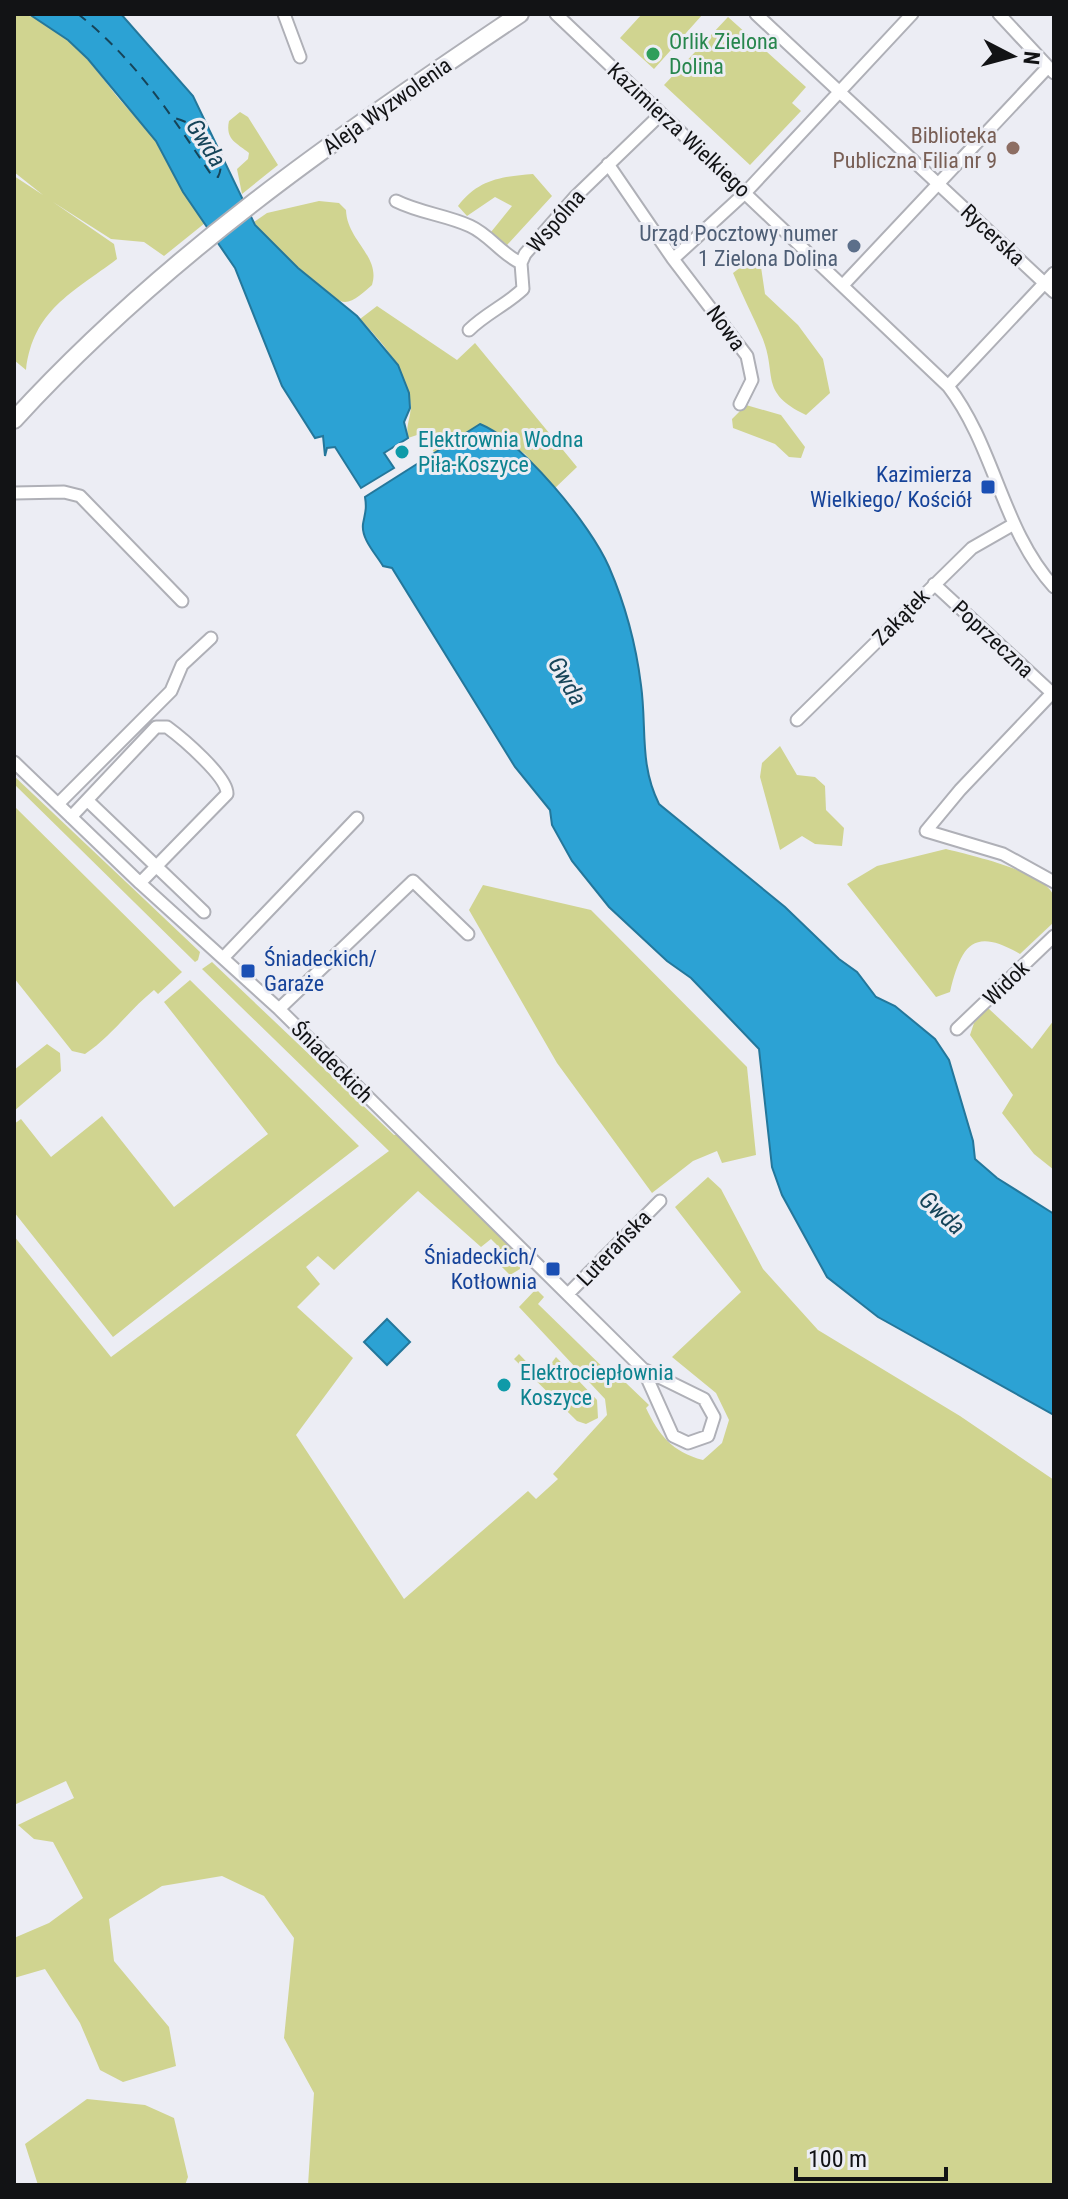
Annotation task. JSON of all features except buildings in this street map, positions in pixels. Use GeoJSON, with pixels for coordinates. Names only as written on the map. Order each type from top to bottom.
{"type":"FeatureCollection","features":[{"type":"Feature","properties":{"kind":"street"},"geometry":{"type":"LineString","coordinates":[[285,14],[300,57]]}},
{"type":"Feature","properties":{"kind":"street","name":"Aleja Wyzwolenia"},"geometry":{"type":"LineString","coordinates":[[14,420],[99,331],[164,272],[256,199],[520,14]]}},
{"type":"Feature","properties":{"kind":"street","name":"Kazimierza Wielkiego"},"geometry":{"type":"LineString","coordinates":[[556,14],[948,386],[972,421],[1031,558],[1054,587]]}},
{"type":"Feature","properties":{"kind":"street","name":"Rycerska"},"geometry":{"type":"LineString","coordinates":[[756,14],[1049,287]]}},
{"type":"Feature","properties":{"kind":"street"},"geometry":{"type":"LineString","coordinates":[[673,259],[745,193],[912,14]]}},
{"type":"Feature","properties":{"kind":"street"},"geometry":{"type":"LineString","coordinates":[[844,284],[1051,70],[999,14]]}},
{"type":"Feature","properties":{"kind":"street","name":"Wspólna"},"geometry":{"type":"LineString","coordinates":[[396,201],[416,211],[472,227],[504,255],[521,263],[525,254],[608,164],[661,114]]}},
{"type":"Feature","properties":{"kind":"street","name":"Nowa"},"geometry":{"type":"LineString","coordinates":[[608,164],[673,259],[747,356],[752,380],[740,404]]}},
{"type":"Feature","properties":{"kind":"street"},"geometry":{"type":"LineString","coordinates":[[469,330],[481,318],[506,305],[523,289],[521,263]]}},
{"type":"Feature","properties":{"kind":"street"},"geometry":{"type":"LineString","coordinates":[[948,386],[1049,287],[1054,273]]}},
{"type":"Feature","properties":{"kind":"street"},"geometry":{"type":"LineString","coordinates":[[14,493],[64,492],[80,496],[182,601]]}},
{"type":"Feature","properties":{"kind":"street","name":"Zakątek"},"geometry":{"type":"LineString","coordinates":[[797,720],[981,540],[1014,524]]}},
{"type":"Feature","properties":{"kind":"street","name":"Poprzeczna"},"geometry":{"type":"LineString","coordinates":[[934,584],[1053,692]]}},
{"type":"Feature","properties":{"kind":"street"},"geometry":{"type":"LineString","coordinates":[[58,804],[171,691],[182,665],[211,638]]}},
{"type":"Feature","properties":{"kind":"street"},"geometry":{"type":"LineString","coordinates":[[1053,692],[960,790],[926,831],[1003,854],[1054,882]]}},
{"type":"Feature","properties":{"kind":"street"},"geometry":{"type":"LineString","coordinates":[[71,817],[159,725],[170,729],[226,783],[227,794],[140,883]]}},
{"type":"Feature","properties":{"kind":"street","name":"Śniadeckich"},"geometry":{"type":"LineString","coordinates":[[14,762],[140,883],[279,1009],[643,1369]]}},
{"type":"Feature","properties":{"kind":"street"},"geometry":{"type":"LineString","coordinates":[[87,800],[204,912]]}},
{"type":"Feature","properties":{"kind":"street"},"geometry":{"type":"LineString","coordinates":[[223,958],[357,818]]}},
{"type":"Feature","properties":{"kind":"street"},"geometry":{"type":"LineString","coordinates":[[279,1009],[413,881],[468,934]]}},
{"type":"Feature","properties":{"kind":"street","name":"Widok"},"geometry":{"type":"LineString","coordinates":[[957,1029],[1054,936]]}},
{"type":"Feature","properties":{"kind":"street","name":"Luterańska"},"geometry":{"type":"LineString","coordinates":[[568,1294],[660,1201]]}},
{"type":"Feature","properties":{"kind":"street"},"geometry":{"type":"LineString","coordinates":[[643,1369],[707,1401],[715,1420],[708,1436],[688,1443],[673,1436],[643,1369]]}},
{"type":"Feature","properties":{"kind":"green space"},"geometry":{"type":"Polygon","coordinates":[[[14,14],[31,16],[47,23],[88,59],[153,137],[205,223],[164,256],[144,242],[111,239],[53,202],[114,244],[117,259],[70,293],[46,317],[30,349],[26,370],[14,360],[14,176],[43,195],[14,172],[14,14]]]}},
{"type":"Feature","properties":{"kind":"green space","name":"Orlik Zielona Dolina"},"geometry":{"type":"Polygon","coordinates":[[[642,14],[703,14],[654,69],[620,38],[642,14]]]}},
{"type":"Feature","properties":{"kind":"green space"},"geometry":{"type":"Polygon","coordinates":[[[728,17],[806,87],[792,103],[801,111],[750,165],[664,85],[728,17]]]}},
{"type":"Feature","properties":{"kind":"green space"},"geometry":{"type":"Polygon","coordinates":[[[240,112],[248,117],[278,165],[242,194],[237,169],[248,159],[249,153],[233,140],[228,127],[229,121],[240,112]]]}},
{"type":"Feature","properties":{"kind":"green space"},"geometry":{"type":"Polygon","coordinates":[[[533,174],[552,196],[507,245],[491,232],[512,206],[495,197],[467,216],[458,206],[474,190],[491,181],[533,174]]]}},
{"type":"Feature","properties":{"kind":"green space"},"geometry":{"type":"Polygon","coordinates":[[[319,201],[339,203],[346,210],[352,231],[372,265],[372,285],[348,302],[337,299],[311,281],[254,222],[267,213],[319,201]]]}},
{"type":"Feature","properties":{"kind":"green space"},"geometry":{"type":"Polygon","coordinates":[[[741,267],[761,267],[765,294],[798,325],[823,359],[830,393],[806,415],[791,407],[775,390],[767,350],[733,273],[741,267]]]}},
{"type":"Feature","properties":{"kind":"green space"},"geometry":{"type":"Polygon","coordinates":[[[377,306],[457,360],[475,343],[577,467],[554,489],[525,454],[480,424],[435,454],[423,433],[408,438],[411,406],[403,378],[384,346],[360,319],[377,306]]]}},
{"type":"Feature","properties":{"kind":"green space"},"geometry":{"type":"Polygon","coordinates":[[[746,405],[781,415],[805,447],[801,458],[789,457],[775,444],[733,428],[732,419],[746,405]]]}},
{"type":"Feature","properties":{"kind":"green space"},"geometry":{"type":"Polygon","coordinates":[[[780,746],[797,775],[815,777],[825,786],[826,810],[844,828],[842,846],[815,844],[802,836],[780,850],[760,777],[762,763],[780,746]]]}},
{"type":"Feature","properties":{"kind":"green space"},"geometry":{"type":"Polygon","coordinates":[[[14,776],[200,952],[198,960],[195,962],[14,784],[14,776]]]}},
{"type":"Feature","properties":{"kind":"green space"},"geometry":{"type":"Polygon","coordinates":[[[14,806],[182,972],[158,994],[154,990],[85,1054],[72,1051],[14,978],[14,806]]]}},
{"type":"Feature","properties":{"kind":"green space"},"geometry":{"type":"Polygon","coordinates":[[[946,849],[989,860],[1038,880],[1049,888],[1054,897],[1054,922],[1020,954],[990,942],[971,946],[959,963],[950,992],[936,997],[847,884],[877,866],[946,849]]]}},
{"type":"Feature","properties":{"kind":"green space"},"geometry":{"type":"Polygon","coordinates":[[[483,885],[591,910],[747,1067],[756,1155],[722,1163],[717,1151],[693,1161],[652,1193],[557,1063],[469,910],[483,885]]]}},
{"type":"Feature","properties":{"kind":"green space"},"geometry":{"type":"Polygon","coordinates":[[[212,962],[394,1135],[399,1134],[519,1252],[520,1269],[510,1275],[492,1257],[500,1248],[491,1239],[481,1247],[418,1191],[334,1270],[318,1256],[306,1267],[320,1284],[297,1307],[353,1358],[296,1435],[404,1599],[528,1491],[536,1499],[558,1479],[553,1474],[607,1415],[605,1399],[519,1307],[536,1289],[544,1297],[538,1304],[618,1382],[626,1383],[649,1405],[646,1408],[656,1426],[675,1447],[703,1460],[722,1443],[729,1420],[716,1393],[672,1357],[741,1292],[675,1207],[708,1177],[721,1189],[763,1269],[818,1330],[960,1416],[1054,1480],[1054,2185],[308,2185],[314,2093],[284,2038],[294,1938],[264,1896],[222,1876],[162,1886],[109,1919],[114,1961],[169,2027],[176,2066],[123,2082],[100,2070],[80,2023],[45,1969],[14,1978],[14,1938],[49,1923],[83,1898],[53,1842],[34,1839],[18,1825],[74,1798],[66,1781],[14,1805],[14,1236],[111,1357],[389,1151],[202,969],[212,962]]]}},
{"type":"Feature","properties":{"kind":"green space"},"geometry":{"type":"Polygon","coordinates":[[[190,980],[359,1146],[113,1337],[14,1212],[14,1124],[21,1119],[51,1157],[102,1116],[174,1207],[268,1134],[164,1002],[190,980]]]}},
{"type":"Feature","properties":{"kind":"green space"},"geometry":{"type":"Polygon","coordinates":[[[988,1008],[1032,1049],[1054,1020],[1054,1170],[1034,1154],[1002,1113],[1013,1095],[970,1035],[974,1023],[988,1008]]]}},
{"type":"Feature","properties":{"kind":"green space"},"geometry":{"type":"Polygon","coordinates":[[[47,1044],[60,1053],[61,1071],[14,1111],[14,1070],[47,1044]]]}},
{"type":"Feature","properties":{"kind":"green space"},"geometry":{"type":"Polygon","coordinates":[[[519,1354],[541,1377],[556,1357],[597,1400],[598,1418],[586,1424],[577,1421],[514,1359],[519,1354]]]}},
{"type":"Feature","properties":{"kind":"green space"},"geometry":{"type":"Polygon","coordinates":[[[87,2099],[145,2105],[174,2118],[188,2177],[185,2185],[38,2185],[25,2144],[87,2099]]]}},
{"type":"Feature","properties":{"kind":"water","name":"Gwda"},"geometry":{"type":"Polygon","coordinates":[[[29,14],[121,14],[193,96],[255,225],[298,268],[357,316],[398,365],[409,393],[410,408],[404,422],[408,438],[384,453],[394,468],[361,488],[335,447],[327,448],[325,456],[323,436],[315,438],[282,386],[235,268],[183,192],[156,141],[88,59],[68,40],[29,14]]]}},
{"type":"Feature","properties":{"kind":"water","name":"Gwda"},"geometry":{"type":"Polygon","coordinates":[[[480,424],[515,448],[554,486],[587,529],[609,567],[625,610],[636,655],[643,701],[646,760],[659,804],[785,907],[839,959],[857,972],[876,997],[895,1006],[935,1039],[949,1060],[973,1141],[975,1159],[997,1178],[1054,1214],[1054,1415],[878,1317],[827,1277],[782,1195],[772,1167],[759,1049],[691,978],[667,961],[609,907],[572,861],[552,825],[550,810],[515,767],[392,568],[383,566],[370,546],[363,530],[365,497],[480,424]]]}},
{"type":"Feature","properties":{"kind":"water"},"geometry":{"type":"Polygon","coordinates":[[[387,1319],[410,1342],[387,1365],[364,1342],[387,1319]]]}},
{"type":"Feature","properties":{"kind":"ferry route"},"geometry":{"type":"LineString","coordinates":[[78,14],[135,69],[212,176],[218,177],[220,157],[210,139],[174,118]]}},
{"type":"Feature","properties":{"kind":"place","name":"Orlik Zielona Dolina"},"geometry":{"type":"Point","coordinates":[653,54]}},
{"type":"Feature","properties":{"kind":"place","name":"Biblioteka Publiczna Filia nr 9"},"geometry":{"type":"Point","coordinates":[1013,148]}},
{"type":"Feature","properties":{"kind":"place","name":"Urząd Pocztowy numer 1 Zielona Dolina"},"geometry":{"type":"Point","coordinates":[854,246]}},
{"type":"Feature","properties":{"kind":"place","name":"Elektrownia Wodna Piła-Koszyce"},"geometry":{"type":"Point","coordinates":[402,452]}},
{"type":"Feature","properties":{"kind":"place","name":"Kazimierza Wielkiego/ Kościół"},"geometry":{"type":"Point","coordinates":[988,487]}},
{"type":"Feature","properties":{"kind":"place","name":"Śniadeckich/ Garaże"},"geometry":{"type":"Point","coordinates":[248,971]}},
{"type":"Feature","properties":{"kind":"place","name":"Śniadeckich/ Kotłownia"},"geometry":{"type":"Point","coordinates":[553,1269]}},
{"type":"Feature","properties":{"kind":"place","name":"Elektrociepłownia Koszyce"},"geometry":{"type":"Point","coordinates":[504,1385]}}]}
